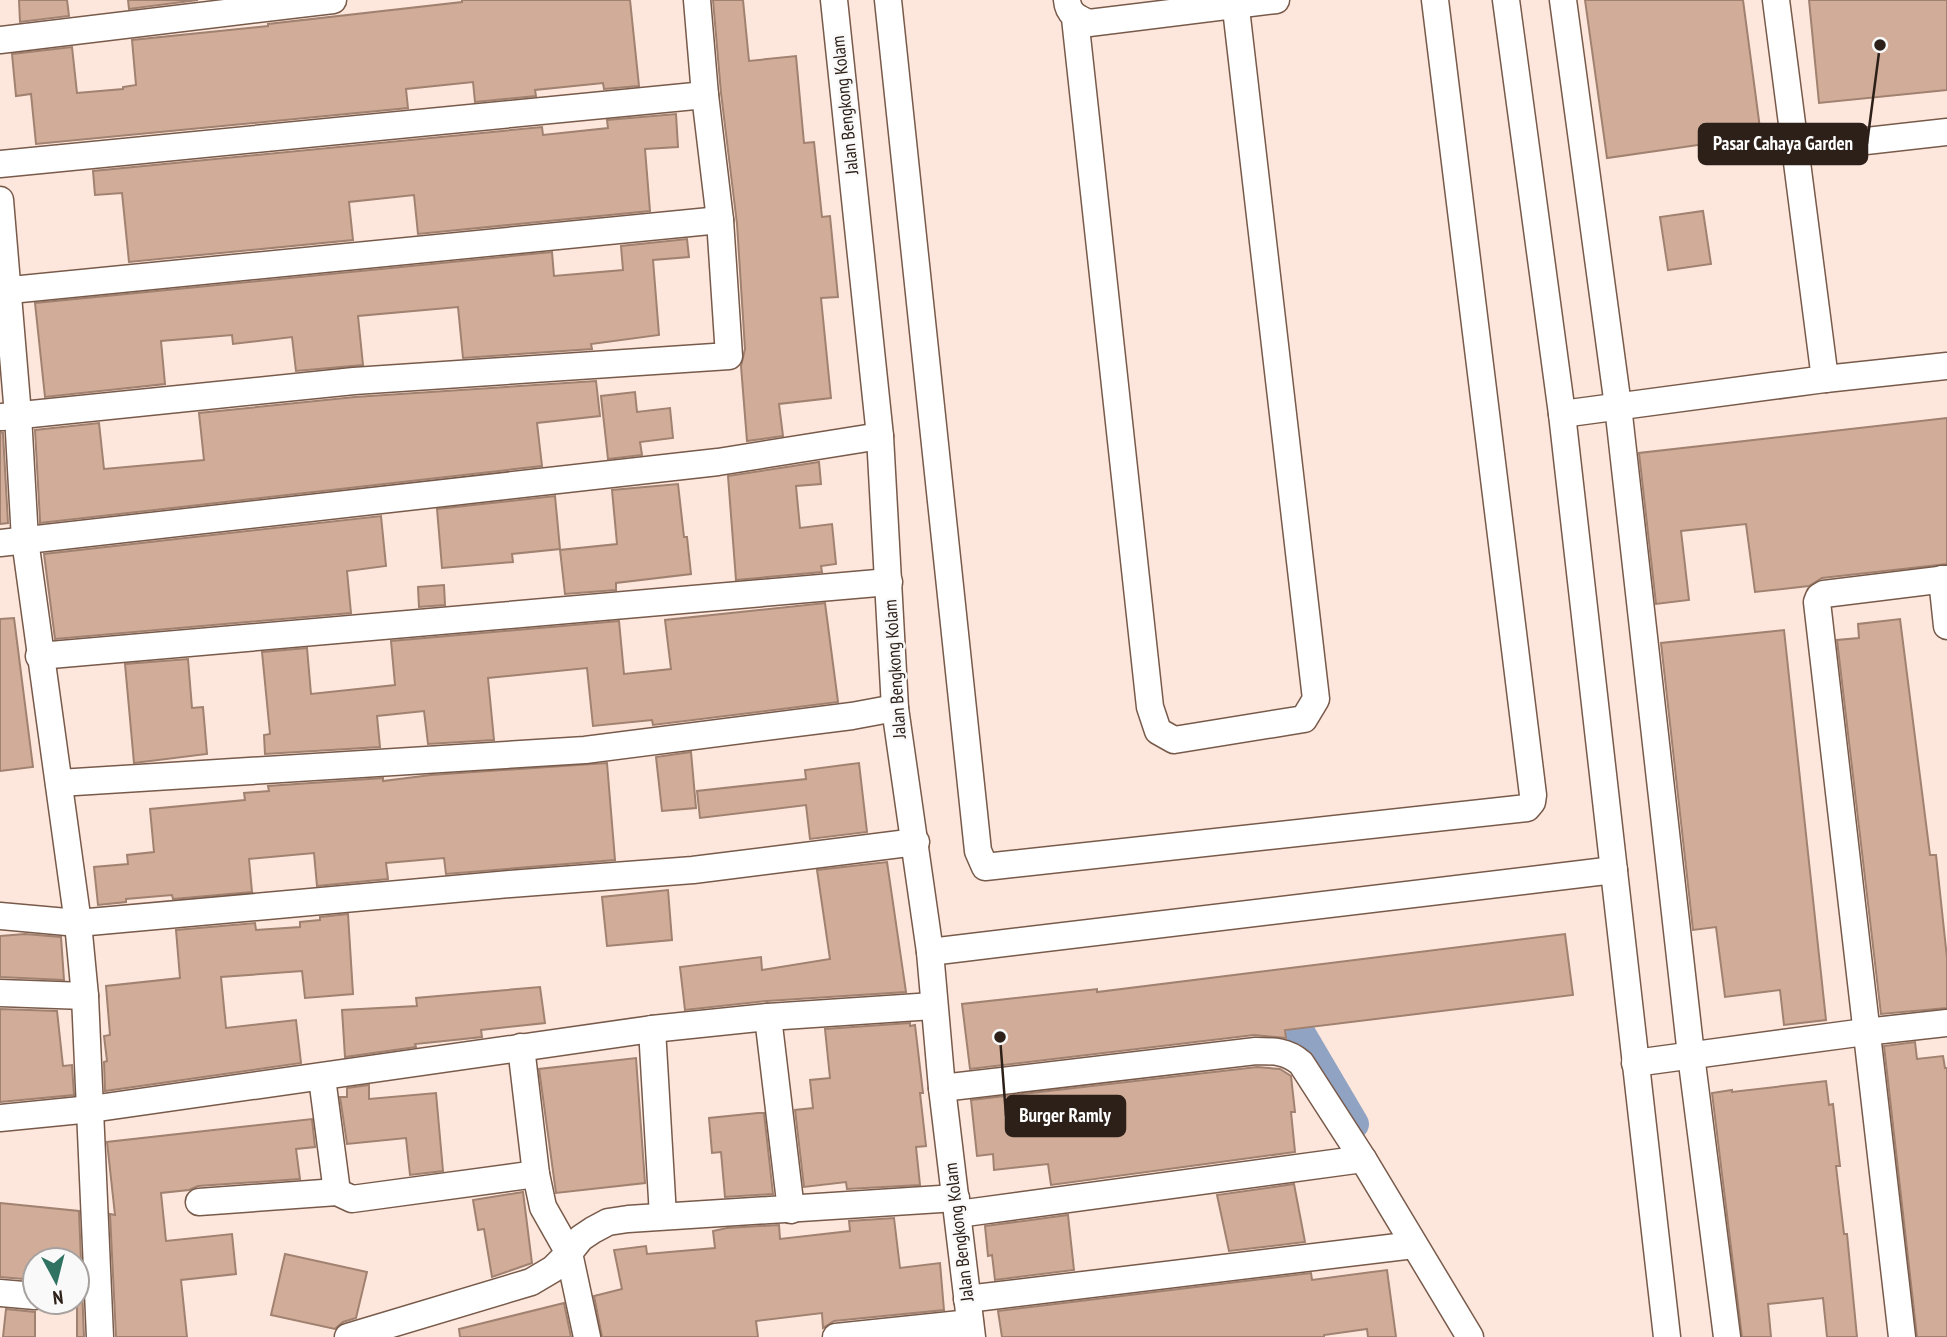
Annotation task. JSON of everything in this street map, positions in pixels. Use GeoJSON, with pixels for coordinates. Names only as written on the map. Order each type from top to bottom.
{"type":"FeatureCollection","features":[{"type":"Feature","properties":{"kind":"street"},"geometry":{"type":"LineString","coordinates":[[0,40],[333,0]]}},
{"type":"Feature","properties":{"kind":"street"},"geometry":{"type":"LineString","coordinates":[[9,416],[354,381],[729,356],[720,220],[697,0]]}},
{"type":"Feature","properties":{"kind":"street","name":"Jalan Bengkong Kolam"},"geometry":{"type":"LineString","coordinates":[[834,0],[880,436],[895,708],[930,952],[933,1006],[970,1320]]}},
{"type":"Feature","properties":{"kind":"street"},"geometry":{"type":"LineString","coordinates":[[888,0],[978,851],[985,867],[1527,808],[1532,802],[1435,0]]}},
{"type":"Feature","properties":{"kind":"street"},"geometry":{"type":"LineString","coordinates":[[1071,9],[1090,23],[1276,0]]}},
{"type":"Feature","properties":{"kind":"street"},"geometry":{"type":"LineString","coordinates":[[1506,0],[1562,414],[1667,1337]]}},
{"type":"Feature","properties":{"kind":"street"},"geometry":{"type":"LineString","coordinates":[[1563,0],[1618,406],[1691,1055],[1727,1337]]}},
{"type":"Feature","properties":{"kind":"street"},"geometry":{"type":"LineString","coordinates":[[1776,0],[1825,379]]}},
{"type":"Feature","properties":{"kind":"street"},"geometry":{"type":"LineString","coordinates":[[1071,9],[1150,707],[1158,730],[1174,740],[1304,719],[1316,699],[1235,3]]}},
{"type":"Feature","properties":{"kind":"street"},"geometry":{"type":"LineString","coordinates":[[0,164],[705,95]]}},
{"type":"Feature","properties":{"kind":"street"},"geometry":{"type":"LineString","coordinates":[[1795,149],[1947,132]]}},
{"type":"Feature","properties":{"kind":"street"},"geometry":{"type":"LineString","coordinates":[[0,200],[13,541],[39,656],[78,923],[85,996],[91,1109],[88,1246]]}},
{"type":"Feature","properties":{"kind":"street"},"geometry":{"type":"LineString","coordinates":[[4,291],[720,220]]}},
{"type":"Feature","properties":{"kind":"street"},"geometry":{"type":"LineString","coordinates":[[1562,414],[1825,379],[1947,366]]}},
{"type":"Feature","properties":{"kind":"street"},"geometry":{"type":"LineString","coordinates":[[13,541],[718,462],[880,436]]}},
{"type":"Feature","properties":{"kind":"street"},"geometry":{"type":"LineString","coordinates":[[1902,1337],[1817,603],[1819,597],[1824,594],[1944,579],[1947,626]]}},
{"type":"Feature","properties":{"kind":"street"},"geometry":{"type":"LineString","coordinates":[[39,656],[889,582]]}},
{"type":"Feature","properties":{"kind":"street"},"geometry":{"type":"LineString","coordinates":[[59,783],[585,750],[852,716],[895,708]]}},
{"type":"Feature","properties":{"kind":"street"},"geometry":{"type":"LineString","coordinates":[[0,916],[78,923],[693,870],[916,842]]}},
{"type":"Feature","properties":{"kind":"street"},"geometry":{"type":"LineString","coordinates":[[930,952],[1614,870]]}},
{"type":"Feature","properties":{"kind":"street"},"geometry":{"type":"LineString","coordinates":[[0,993],[85,996]]}},
{"type":"Feature","properties":{"kind":"street"},"geometry":{"type":"LineString","coordinates":[[0,1118],[91,1109],[322,1078],[652,1029],[768,1017],[933,1006]]}},
{"type":"Feature","properties":{"kind":"street"},"geometry":{"type":"LineString","coordinates":[[768,1017],[791,1210]]}},
{"type":"Feature","properties":{"kind":"street"},"geometry":{"type":"LineString","coordinates":[[1635,1063],[1947,1023]]}},
{"type":"Feature","properties":{"kind":"street"},"geometry":{"type":"LineString","coordinates":[[652,1029],[663,1216]]}},
{"type":"Feature","properties":{"kind":"street"},"geometry":{"type":"LineString","coordinates":[[521,1047],[536,1174],[543,1207],[569,1252],[587,1337]]}},
{"type":"Feature","properties":{"kind":"street"},"geometry":{"type":"LineString","coordinates":[[942,1088],[1256,1051],[1282,1052],[1301,1063],[1363,1159],[1470,1337]]}},
{"type":"Feature","properties":{"kind":"street"},"geometry":{"type":"LineString","coordinates":[[322,1078],[337,1192]]}},
{"type":"Feature","properties":{"kind":"street"},"geometry":{"type":"LineString","coordinates":[[348,1337],[531,1282],[553,1269],[581,1238],[608,1222],[663,1216],[791,1210],[957,1206],[1363,1159]]}},
{"type":"Feature","properties":{"kind":"street"},"geometry":{"type":"LineString","coordinates":[[199,1202],[337,1192],[352,1199],[536,1174]]}},
{"type":"Feature","properties":{"kind":"street"},"geometry":{"type":"LineString","coordinates":[[836,1337],[970,1320],[1414,1245]]}},
{"type":"Feature","properties":{"kind":"street"},"geometry":{"type":"LineString","coordinates":[[0,1293],[21,1295]]}},
{"type":"Feature","properties":{"kind":"street"},"geometry":{"type":"LineString","coordinates":[[91,1312],[100,1337]]}},
{"type":"Feature","properties":{"kind":"building"},"geometry":{"type":"Polygon","coordinates":[[[19,0],[67,0],[69,16],[20,22],[19,0]]]}},
{"type":"Feature","properties":{"kind":"building"},"geometry":{"type":"Polygon","coordinates":[[[128,0],[198,0],[129,9],[128,0]]]}},
{"type":"Feature","properties":{"kind":"building"},"geometry":{"type":"Polygon","coordinates":[[[462,0],[630,0],[639,86],[604,89],[603,83],[535,90],[536,96],[475,102],[473,82],[406,89],[408,108],[36,144],[31,94],[16,96],[12,54],[72,47],[77,93],[123,89],[136,85],[132,40],[268,26],[462,0]]]}},
{"type":"Feature","properties":{"kind":"building"},"geometry":{"type":"Polygon","coordinates":[[[713,0],[743,0],[749,61],[796,56],[804,143],[814,142],[822,217],[830,216],[838,297],[821,298],[831,398],[779,404],[783,436],[747,441],[741,366],[745,349],[737,224],[713,0]]]}},
{"type":"Feature","properties":{"kind":"building"},"geometry":{"type":"Polygon","coordinates":[[[1585,0],[1743,0],[1761,136],[1607,158],[1585,0]]]}},
{"type":"Feature","properties":{"kind":"building"},"geometry":{"type":"Polygon","coordinates":[[[1809,0],[1947,0],[1947,90],[1819,103],[1809,0]]]}},
{"type":"Feature","properties":{"kind":"building"},"geometry":{"type":"Polygon","coordinates":[[[676,114],[678,147],[645,149],[650,211],[418,234],[414,195],[349,202],[353,240],[129,262],[122,193],[95,195],[93,171],[542,127],[543,135],[608,128],[607,120],[676,114]]]}},
{"type":"Feature","properties":{"kind":"building"},"geometry":{"type":"Polygon","coordinates":[[[1703,211],[1711,264],[1668,270],[1660,217],[1703,211]]]}},
{"type":"Feature","properties":{"kind":"building"},"geometry":{"type":"Polygon","coordinates":[[[687,239],[689,257],[653,260],[659,335],[591,344],[592,349],[463,358],[458,307],[358,316],[363,365],[296,371],[292,337],[233,344],[232,335],[161,341],[165,384],[45,397],[35,303],[552,252],[554,276],[623,270],[621,246],[687,239]]]}},
{"type":"Feature","properties":{"kind":"building"},"geometry":{"type":"Polygon","coordinates":[[[596,381],[600,416],[537,423],[542,466],[40,523],[35,430],[99,423],[104,469],[204,460],[199,413],[355,397],[596,381]]]}},
{"type":"Feature","properties":{"kind":"building"},"geometry":{"type":"Polygon","coordinates":[[[635,392],[637,412],[670,408],[673,438],[640,442],[642,455],[608,459],[601,396],[635,392]]]}},
{"type":"Feature","properties":{"kind":"building"},"geometry":{"type":"Polygon","coordinates":[[[1947,418],[1947,564],[1822,578],[1809,586],[1755,592],[1746,524],[1681,531],[1689,600],[1656,604],[1639,453],[1947,418]]]}},
{"type":"Feature","properties":{"kind":"building"},"geometry":{"type":"Polygon","coordinates":[[[0,432],[3,433],[8,523],[0,524],[0,432]]]}},
{"type":"Feature","properties":{"kind":"building"},"geometry":{"type":"Polygon","coordinates":[[[819,462],[821,484],[796,486],[800,528],[832,524],[836,564],[821,566],[822,572],[736,580],[728,476],[819,462]]]}},
{"type":"Feature","properties":{"kind":"building"},"geometry":{"type":"Polygon","coordinates":[[[678,484],[691,574],[616,583],[616,590],[565,594],[560,550],[617,544],[612,490],[678,484]]]}},
{"type":"Feature","properties":{"kind":"building"},"geometry":{"type":"Polygon","coordinates":[[[555,496],[560,549],[512,554],[513,562],[442,568],[437,509],[555,496]]]}},
{"type":"Feature","properties":{"kind":"building"},"geometry":{"type":"Polygon","coordinates":[[[381,516],[386,566],[347,571],[351,613],[55,639],[44,554],[381,516]]]}},
{"type":"Feature","properties":{"kind":"building"},"geometry":{"type":"Polygon","coordinates":[[[444,585],[445,605],[419,607],[418,587],[444,585]]]}},
{"type":"Feature","properties":{"kind":"building"},"geometry":{"type":"Polygon","coordinates":[[[825,603],[838,702],[653,725],[652,720],[593,726],[587,668],[488,678],[494,740],[428,744],[424,711],[377,716],[380,747],[265,754],[264,735],[270,734],[262,652],[307,648],[311,694],[395,685],[391,641],[619,621],[624,674],[671,669],[665,620],[825,603]]]}},
{"type":"Feature","properties":{"kind":"building"},"geometry":{"type":"Polygon","coordinates":[[[14,618],[33,767],[0,771],[0,619],[14,618]]]}},
{"type":"Feature","properties":{"kind":"building"},"geometry":{"type":"Polygon","coordinates":[[[1900,619],[1930,855],[1936,855],[1947,958],[1947,1008],[1881,1014],[1837,640],[1859,638],[1858,624],[1900,619]]]}},
{"type":"Feature","properties":{"kind":"building"},"geometry":{"type":"Polygon","coordinates":[[[1784,630],[1826,1020],[1784,1025],[1780,990],[1725,997],[1716,927],[1693,930],[1661,643],[1784,630]]]}},
{"type":"Feature","properties":{"kind":"building"},"geometry":{"type":"Polygon","coordinates":[[[188,659],[192,708],[203,707],[207,754],[134,763],[125,664],[188,659]]]}},
{"type":"Feature","properties":{"kind":"building"},"geometry":{"type":"Polygon","coordinates":[[[691,752],[696,808],[662,811],[656,757],[691,752]]]}},
{"type":"Feature","properties":{"kind":"building"},"geometry":{"type":"Polygon","coordinates":[[[607,763],[615,860],[446,874],[444,858],[386,863],[388,879],[317,886],[314,853],[249,859],[252,892],[173,899],[172,895],[126,899],[126,902],[98,905],[94,867],[128,864],[127,855],[154,852],[150,809],[245,800],[244,793],[269,791],[268,786],[383,778],[383,781],[431,775],[607,763]]]}},
{"type":"Feature","properties":{"kind":"building"},"geometry":{"type":"Polygon","coordinates":[[[859,763],[867,832],[810,839],[806,805],[700,818],[697,791],[806,779],[805,770],[859,763]]]}},
{"type":"Feature","properties":{"kind":"building"},"geometry":{"type":"Polygon","coordinates":[[[887,862],[906,992],[767,1001],[685,1010],[680,967],[761,957],[762,970],[830,959],[817,870],[887,862]]]}},
{"type":"Feature","properties":{"kind":"building"},"geometry":{"type":"Polygon","coordinates":[[[668,890],[672,940],[607,946],[602,897],[668,890]]]}},
{"type":"Feature","properties":{"kind":"building"},"geometry":{"type":"Polygon","coordinates":[[[348,914],[353,994],[305,998],[302,971],[221,977],[226,1028],[296,1020],[301,1063],[105,1091],[104,1062],[107,1061],[104,1036],[110,1035],[106,986],[180,978],[176,930],[255,923],[256,930],[300,927],[300,922],[348,914]]]}},
{"type":"Feature","properties":{"kind":"building"},"geometry":{"type":"Polygon","coordinates":[[[25,934],[61,937],[64,980],[0,977],[0,936],[25,934]]]}},
{"type":"Feature","properties":{"kind":"building"},"geometry":{"type":"Polygon","coordinates":[[[1565,934],[1573,995],[1285,1030],[1286,1038],[1254,1035],[970,1069],[962,1004],[1097,989],[1097,992],[1565,934]]]}},
{"type":"Feature","properties":{"kind":"building"},"geometry":{"type":"Polygon","coordinates":[[[540,987],[545,1023],[481,1030],[482,1037],[415,1044],[416,1047],[345,1057],[342,1010],[417,1006],[416,998],[540,987]]]}},
{"type":"Feature","properties":{"kind":"building"},"geometry":{"type":"Polygon","coordinates":[[[0,1009],[57,1011],[63,1066],[72,1065],[74,1095],[0,1102],[0,1009]]]}},
{"type":"Feature","properties":{"kind":"building"},"geometry":{"type":"Polygon","coordinates":[[[910,1023],[910,1026],[915,1025],[923,1093],[920,1093],[926,1146],[916,1147],[920,1185],[847,1189],[846,1182],[804,1187],[795,1110],[813,1108],[810,1080],[830,1078],[825,1029],[910,1023]]]}},
{"type":"Feature","properties":{"kind":"building"},"geometry":{"type":"Polygon","coordinates":[[[1915,1042],[1917,1059],[1943,1056],[1947,1068],[1947,1337],[1917,1337],[1884,1046],[1915,1042]]]}},
{"type":"Feature","properties":{"kind":"building"},"geometry":{"type":"Polygon","coordinates":[[[636,1058],[645,1183],[556,1193],[539,1069],[636,1058]]]}},
{"type":"Feature","properties":{"kind":"building"},"geometry":{"type":"Polygon","coordinates":[[[1257,1067],[1280,1069],[1291,1076],[1295,1112],[1291,1112],[1295,1152],[1051,1185],[1048,1164],[994,1170],[993,1154],[977,1156],[971,1100],[1257,1067]]]}},
{"type":"Feature","properties":{"kind":"building"},"geometry":{"type":"Polygon","coordinates":[[[1826,1081],[1829,1105],[1833,1104],[1840,1166],[1836,1166],[1844,1234],[1847,1234],[1857,1337],[1827,1337],[1823,1298],[1768,1304],[1771,1337],[1742,1337],[1712,1093],[1826,1081]]]}},
{"type":"Feature","properties":{"kind":"building"},"geometry":{"type":"Polygon","coordinates":[[[369,1085],[369,1099],[436,1093],[443,1171],[410,1175],[406,1138],[347,1144],[340,1097],[347,1097],[347,1088],[369,1085]]]}},
{"type":"Feature","properties":{"kind":"building"},"geometry":{"type":"Polygon","coordinates":[[[764,1113],[773,1194],[725,1197],[721,1152],[712,1153],[709,1118],[764,1113]]]}},
{"type":"Feature","properties":{"kind":"building"},"geometry":{"type":"Polygon","coordinates":[[[312,1119],[315,1147],[296,1149],[300,1179],[198,1186],[189,1190],[161,1193],[166,1241],[232,1234],[236,1274],[181,1280],[187,1337],[116,1337],[110,1214],[115,1215],[107,1142],[312,1119]]]}},
{"type":"Feature","properties":{"kind":"building"},"geometry":{"type":"Polygon","coordinates":[[[1294,1184],[1305,1242],[1229,1251],[1217,1195],[1294,1184]]]}},
{"type":"Feature","properties":{"kind":"building"},"geometry":{"type":"Polygon","coordinates":[[[523,1192],[532,1263],[492,1277],[484,1229],[478,1230],[473,1200],[523,1192]]]}},
{"type":"Feature","properties":{"kind":"building"},"geometry":{"type":"Polygon","coordinates":[[[0,1203],[79,1211],[80,1246],[21,1246],[21,1279],[0,1277],[0,1203]]]}},
{"type":"Feature","properties":{"kind":"building"},"geometry":{"type":"Polygon","coordinates":[[[1068,1215],[1074,1270],[995,1280],[992,1255],[988,1256],[985,1226],[1068,1215]]]}},
{"type":"Feature","properties":{"kind":"building"},"geometry":{"type":"Polygon","coordinates":[[[894,1218],[900,1268],[940,1263],[944,1310],[834,1321],[823,1328],[822,1313],[756,1321],[758,1337],[602,1337],[594,1296],[622,1289],[614,1250],[646,1246],[647,1254],[715,1248],[713,1231],[727,1228],[779,1225],[780,1239],[850,1231],[849,1221],[894,1218]]]}},
{"type":"Feature","properties":{"kind":"building"},"geometry":{"type":"Polygon","coordinates":[[[285,1254],[367,1272],[356,1318],[343,1322],[335,1329],[271,1315],[285,1254]]]}},
{"type":"Feature","properties":{"kind":"building"},"geometry":{"type":"Polygon","coordinates":[[[1387,1270],[1396,1337],[1368,1337],[1367,1329],[1324,1337],[1002,1337],[998,1311],[1311,1273],[1312,1280],[1387,1270]]]}},
{"type":"Feature","properties":{"kind":"building"},"geometry":{"type":"Polygon","coordinates":[[[564,1303],[571,1337],[460,1337],[459,1329],[564,1303]]]}},
{"type":"Feature","properties":{"kind":"building"},"geometry":{"type":"Polygon","coordinates":[[[6,1309],[21,1311],[21,1316],[35,1316],[35,1337],[3,1337],[6,1309]]]}},
{"type":"Feature","properties":{"kind":"building"},"geometry":{"type":"Polygon","coordinates":[[[77,1316],[83,1316],[84,1337],[77,1337],[77,1316]]]}},
{"type":"Feature","properties":{"kind":"waterway"},"geometry":{"type":"LineString","coordinates":[[1301,1034],[1354,1124]]}},
{"type":"Feature","properties":{"kind":"place","name":"Pasar Cahaya Garden"},"geometry":{"type":"Point","coordinates":[1880,45]}},
{"type":"Feature","properties":{"kind":"place","name":"Burger Ramly"},"geometry":{"type":"Point","coordinates":[1000,1037]}}]}
